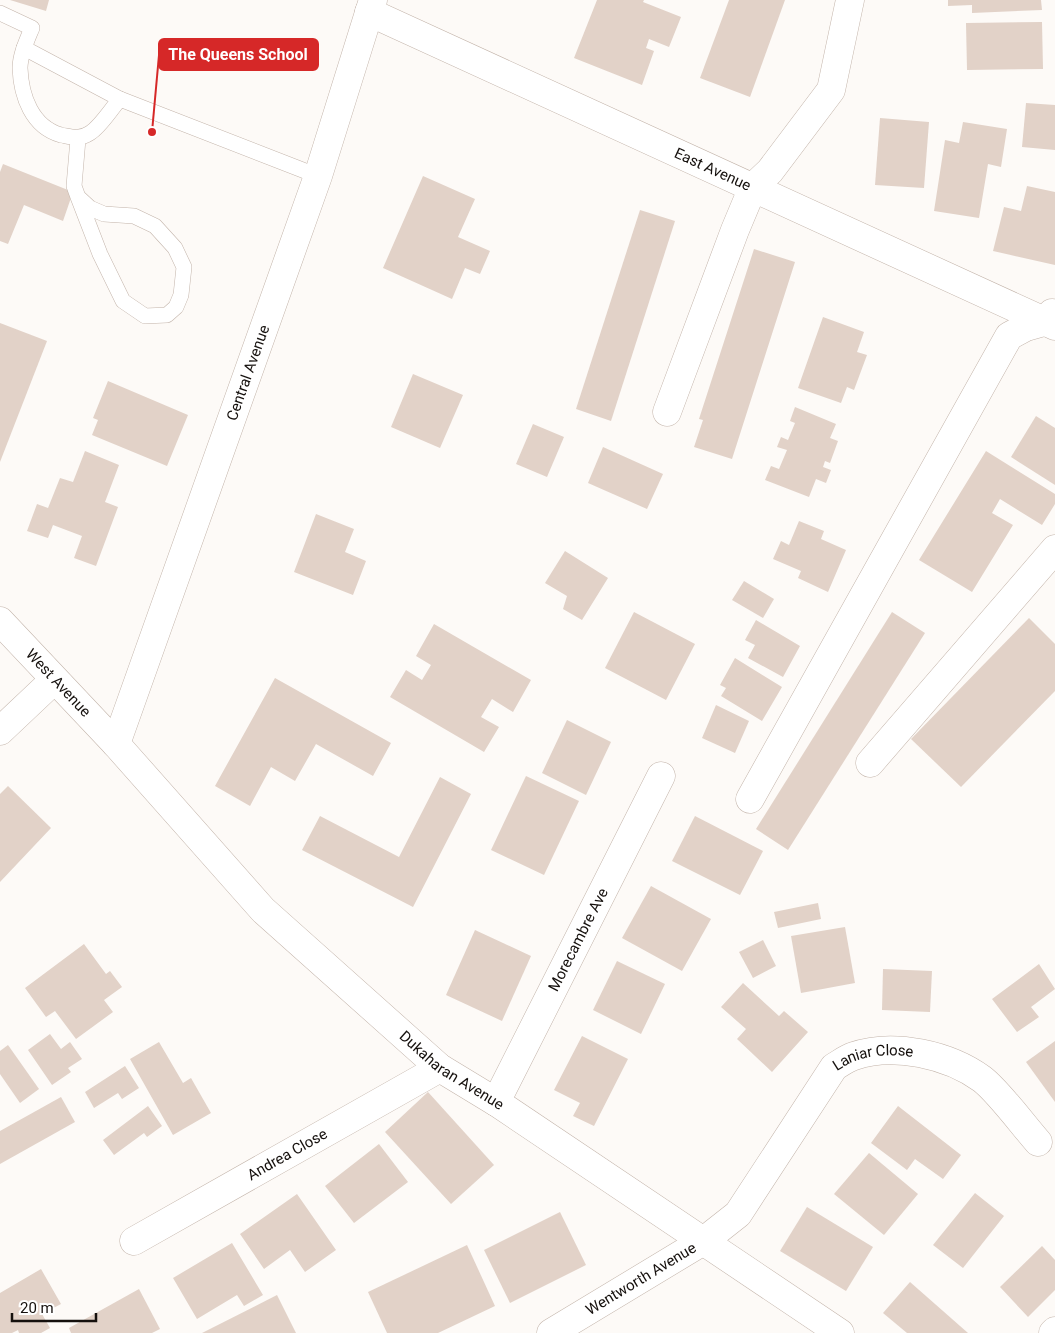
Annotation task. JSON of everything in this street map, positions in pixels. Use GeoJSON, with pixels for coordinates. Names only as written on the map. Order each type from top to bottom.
{"type":"FeatureCollection","features":[{"type":"Feature","properties":{"kind":"street"},"geometry":{"type":"LineString","coordinates":[[667,412],[753,187],[770,171],[831,90],[850,0]]}},
{"type":"Feature","properties":{"kind":"street","name":"East Avenue"},"geometry":{"type":"LineString","coordinates":[[371,6],[753,187],[1052,318]]}},
{"type":"Feature","properties":{"kind":"street","name":"Central Avenue"},"geometry":{"type":"LineString","coordinates":[[116,744],[318,176],[371,6]]}},
{"type":"Feature","properties":{"kind":"street"},"geometry":{"type":"LineString","coordinates":[[750,799],[1009,336],[1026,327],[1052,318]]}},
{"type":"Feature","properties":{"kind":"street"},"geometry":{"type":"LineString","coordinates":[[870,763],[1055,549]]}},
{"type":"Feature","properties":{"kind":"street","name":"West Avenue"},"geometry":{"type":"LineString","coordinates":[[0,621],[116,744]]}},
{"type":"Feature","properties":{"kind":"street"},"geometry":{"type":"LineString","coordinates":[[0,731],[54,680]]}},
{"type":"Feature","properties":{"kind":"street","name":"Dukaharan Avenue"},"geometry":{"type":"LineString","coordinates":[[116,744],[263,910],[440,1068],[496,1102],[705,1240],[840,1333]]}},
{"type":"Feature","properties":{"kind":"street","name":"Morecambre Ave"},"geometry":{"type":"LineString","coordinates":[[496,1102],[661,776]]}},
{"type":"Feature","properties":{"kind":"street","name":"Laniar Close"},"geometry":{"type":"LineString","coordinates":[[705,1240],[738,1214],[834,1066],[854,1056],[878,1051],[919,1052],[953,1062],[983,1080],[1038,1142]]}},
{"type":"Feature","properties":{"kind":"street","name":"Andrea Close"},"geometry":{"type":"LineString","coordinates":[[134,1240],[440,1068]]}},
{"type":"Feature","properties":{"kind":"street","name":"Wentworth Avenue"},"geometry":{"type":"LineString","coordinates":[[552,1333],[705,1240]]}},
{"type":"Feature","properties":{"kind":"lane"},"geometry":{"type":"LineString","coordinates":[[0,13],[32,28],[24,48],[20,68],[26,99],[34,118],[48,131],[78,139],[91,133],[120,99]]}},
{"type":"Feature","properties":{"kind":"lane"},"geometry":{"type":"LineString","coordinates":[[24,48],[120,99],[318,176]]}},
{"type":"Feature","properties":{"kind":"lane"},"geometry":{"type":"LineString","coordinates":[[78,139],[74,186],[78,197],[100,254],[122,301],[145,316],[168,314],[176,307],[181,295],[184,267],[175,248],[155,226],[134,216],[104,214],[90,208],[78,197]]}},
{"type":"Feature","properties":{"kind":"building"},"geometry":{"type":"Polygon","coordinates":[[[10,0],[49,0],[46,11],[10,0]]]}},
{"type":"Feature","properties":{"kind":"building"},"geometry":{"type":"Polygon","coordinates":[[[597,0],[644,0],[643,2],[681,17],[669,47],[649,39],[646,48],[654,51],[642,85],[574,58],[597,0]]]}},
{"type":"Feature","properties":{"kind":"building"},"geometry":{"type":"Polygon","coordinates":[[[729,0],[785,0],[750,97],[700,78],[729,0]]]}},
{"type":"Feature","properties":{"kind":"building"},"geometry":{"type":"Polygon","coordinates":[[[948,0],[1041,0],[1042,10],[972,13],[972,5],[948,6],[948,0]]]}},
{"type":"Feature","properties":{"kind":"building"},"geometry":{"type":"Polygon","coordinates":[[[1042,22],[1043,69],[967,70],[966,23],[1042,22]]]}},
{"type":"Feature","properties":{"kind":"building"},"geometry":{"type":"Polygon","coordinates":[[[1026,103],[1055,105],[1055,150],[1022,147],[1026,103]]]}},
{"type":"Feature","properties":{"kind":"building"},"geometry":{"type":"Polygon","coordinates":[[[880,118],[929,122],[924,188],[875,185],[880,118]]]}},
{"type":"Feature","properties":{"kind":"building"},"geometry":{"type":"Polygon","coordinates":[[[963,122],[1007,129],[1001,167],[988,164],[979,218],[934,211],[945,140],[959,143],[963,122]]]}},
{"type":"Feature","properties":{"kind":"building"},"geometry":{"type":"Polygon","coordinates":[[[3,164],[73,192],[63,221],[24,205],[8,244],[0,241],[0,172],[3,164]]]}},
{"type":"Feature","properties":{"kind":"building"},"geometry":{"type":"Polygon","coordinates":[[[423,176],[475,199],[458,237],[490,251],[480,274],[465,268],[452,299],[383,268],[423,176]]]}},
{"type":"Feature","properties":{"kind":"building"},"geometry":{"type":"Polygon","coordinates":[[[1027,186],[1055,192],[1055,265],[993,251],[1004,207],[1021,211],[1027,186]]]}},
{"type":"Feature","properties":{"kind":"building"},"geometry":{"type":"Polygon","coordinates":[[[640,210],[675,221],[611,421],[576,409],[640,210]]]}},
{"type":"Feature","properties":{"kind":"building"},"geometry":{"type":"Polygon","coordinates":[[[754,249],[795,262],[732,459],[694,447],[703,420],[699,419],[754,249]]]}},
{"type":"Feature","properties":{"kind":"building"},"geometry":{"type":"Polygon","coordinates":[[[823,317],[864,332],[857,352],[867,355],[854,390],[847,387],[841,403],[798,388],[823,317]]]}},
{"type":"Feature","properties":{"kind":"building"},"geometry":{"type":"Polygon","coordinates":[[[0,323],[47,341],[0,462],[0,323]]]}},
{"type":"Feature","properties":{"kind":"building"},"geometry":{"type":"Polygon","coordinates":[[[413,374],[463,395],[440,448],[391,427],[413,374]]]}},
{"type":"Feature","properties":{"kind":"building"},"geometry":{"type":"Polygon","coordinates":[[[108,381],[188,415],[167,466],[92,435],[98,420],[93,418],[108,381]]]}},
{"type":"Feature","properties":{"kind":"building"},"geometry":{"type":"Polygon","coordinates":[[[795,407],[836,424],[830,438],[838,441],[830,463],[825,461],[823,467],[831,470],[826,483],[816,479],[809,497],[765,480],[771,466],[779,469],[787,450],[777,447],[781,437],[788,440],[795,423],[790,421],[795,407]]]}},
{"type":"Feature","properties":{"kind":"building"},"geometry":{"type":"Polygon","coordinates":[[[1036,416],[1055,428],[1055,485],[1011,457],[1036,416]]]}},
{"type":"Feature","properties":{"kind":"building"},"geometry":{"type":"Polygon","coordinates":[[[533,424],[564,437],[547,477],[516,464],[533,424]]]}},
{"type":"Feature","properties":{"kind":"building"},"geometry":{"type":"Polygon","coordinates":[[[603,447],[663,474],[647,509],[588,483],[603,447]]]}},
{"type":"Feature","properties":{"kind":"building"},"geometry":{"type":"Polygon","coordinates":[[[85,451],[119,465],[105,502],[118,507],[96,566],[74,558],[82,536],[53,525],[48,538],[27,531],[37,504],[48,508],[60,478],[73,482],[85,451]]]}},
{"type":"Feature","properties":{"kind":"building"},"geometry":{"type":"Polygon","coordinates":[[[986,451],[1055,494],[1055,504],[1042,525],[1000,499],[992,513],[1013,525],[972,592],[919,560],[986,451]]]}},
{"type":"Feature","properties":{"kind":"building"},"geometry":{"type":"Polygon","coordinates":[[[316,514],[354,529],[345,552],[366,561],[353,595],[294,572],[316,514]]]}},
{"type":"Feature","properties":{"kind":"building"},"geometry":{"type":"Polygon","coordinates":[[[799,521],[824,531],[821,539],[846,550],[828,592],[798,578],[801,571],[773,559],[781,541],[789,545],[799,521]]]}},
{"type":"Feature","properties":{"kind":"building"},"geometry":{"type":"Polygon","coordinates":[[[565,551],[608,578],[582,620],[563,609],[567,596],[545,583],[565,551]]]}},
{"type":"Feature","properties":{"kind":"building"},"geometry":{"type":"Polygon","coordinates":[[[744,581],[774,599],[763,618],[732,600],[744,581]]]}},
{"type":"Feature","properties":{"kind":"building"},"geometry":{"type":"Polygon","coordinates":[[[634,612],[695,644],[666,700],[605,668],[634,612]]]}},
{"type":"Feature","properties":{"kind":"building"},"geometry":{"type":"Polygon","coordinates":[[[892,612],[925,633],[788,850],[756,829],[892,612]]]}},
{"type":"Feature","properties":{"kind":"building"},"geometry":{"type":"Polygon","coordinates":[[[1029,618],[1055,644],[1055,691],[961,787],[911,739],[1029,618]]]}},
{"type":"Feature","properties":{"kind":"building"},"geometry":{"type":"Polygon","coordinates":[[[756,620],[800,646],[783,677],[748,658],[755,645],[745,640],[756,620]]]}},
{"type":"Feature","properties":{"kind":"building"},"geometry":{"type":"Polygon","coordinates":[[[434,624],[531,680],[513,712],[492,699],[481,717],[499,727],[484,752],[390,697],[406,670],[422,680],[431,665],[416,656],[434,624]]]}},
{"type":"Feature","properties":{"kind":"building"},"geometry":{"type":"Polygon","coordinates":[[[735,658],[782,687],[762,721],[721,696],[726,688],[720,685],[735,658]]]}},
{"type":"Feature","properties":{"kind":"building"},"geometry":{"type":"Polygon","coordinates":[[[275,678],[391,743],[373,776],[316,744],[295,781],[271,767],[250,806],[215,786],[275,678]]]}},
{"type":"Feature","properties":{"kind":"building"},"geometry":{"type":"Polygon","coordinates":[[[716,705],[749,721],[735,753],[702,738],[716,705]]]}},
{"type":"Feature","properties":{"kind":"building"},"geometry":{"type":"Polygon","coordinates":[[[567,720],[611,742],[586,795],[542,773],[567,720]]]}},
{"type":"Feature","properties":{"kind":"building"},"geometry":{"type":"Polygon","coordinates":[[[526,776],[579,801],[544,875],[491,850],[526,776]]]}},
{"type":"Feature","properties":{"kind":"building"},"geometry":{"type":"Polygon","coordinates":[[[440,777],[471,794],[413,907],[302,850],[320,816],[399,857],[440,777]]]}},
{"type":"Feature","properties":{"kind":"building"},"geometry":{"type":"Polygon","coordinates":[[[8,786],[51,828],[0,882],[0,794],[8,786]]]}},
{"type":"Feature","properties":{"kind":"building"},"geometry":{"type":"Polygon","coordinates":[[[695,816],[763,851],[740,895],[672,861],[695,816]]]}},
{"type":"Feature","properties":{"kind":"building"},"geometry":{"type":"Polygon","coordinates":[[[651,886],[711,919],[682,971],[622,938],[651,886]]]}},
{"type":"Feature","properties":{"kind":"building"},"geometry":{"type":"Polygon","coordinates":[[[818,903],[821,919],[778,928],[774,912],[818,903]]]}},
{"type":"Feature","properties":{"kind":"building"},"geometry":{"type":"Polygon","coordinates":[[[845,927],[855,983],[801,993],[791,936],[845,927]]]}},
{"type":"Feature","properties":{"kind":"building"},"geometry":{"type":"Polygon","coordinates":[[[475,930],[531,956],[502,1021],[446,995],[475,930]]]}},
{"type":"Feature","properties":{"kind":"building"},"geometry":{"type":"Polygon","coordinates":[[[763,940],[776,966],[753,978],[739,952],[763,940]]]}},
{"type":"Feature","properties":{"kind":"building"},"geometry":{"type":"Polygon","coordinates":[[[84,944],[106,974],[110,971],[122,987],[104,1000],[113,1012],[76,1039],[55,1011],[46,1017],[25,988],[84,944]]]}},
{"type":"Feature","properties":{"kind":"building"},"geometry":{"type":"Polygon","coordinates":[[[617,961],[665,984],[641,1034],[593,1010],[617,961]]]}},
{"type":"Feature","properties":{"kind":"building"},"geometry":{"type":"Polygon","coordinates":[[[1039,964],[1055,989],[1031,1007],[1039,1017],[1017,1032],[992,999],[1039,964]]]}},
{"type":"Feature","properties":{"kind":"building"},"geometry":{"type":"Polygon","coordinates":[[[883,969],[932,971],[930,1012],[882,1010],[883,969]]]}},
{"type":"Feature","properties":{"kind":"building"},"geometry":{"type":"Polygon","coordinates":[[[743,983],[779,1016],[784,1011],[808,1032],[772,1072],[737,1039],[746,1029],[721,1007],[743,983]]]}},
{"type":"Feature","properties":{"kind":"building"},"geometry":{"type":"Polygon","coordinates":[[[50,1034],[61,1049],[70,1042],[82,1059],[68,1068],[71,1072],[52,1085],[28,1050],[50,1034]]]}},
{"type":"Feature","properties":{"kind":"building"},"geometry":{"type":"Polygon","coordinates":[[[582,1036],[628,1059],[594,1126],[573,1116],[580,1103],[554,1090],[582,1036]]]}},
{"type":"Feature","properties":{"kind":"building"},"geometry":{"type":"Polygon","coordinates":[[[1055,1041],[1055,1102],[1026,1062],[1055,1041]]]}},
{"type":"Feature","properties":{"kind":"building"},"geometry":{"type":"Polygon","coordinates":[[[159,1042],[183,1083],[191,1078],[211,1113],[173,1135],[130,1059],[159,1042]]]}},
{"type":"Feature","properties":{"kind":"building"},"geometry":{"type":"Polygon","coordinates":[[[8,1045],[39,1089],[20,1103],[0,1074],[0,1051],[8,1045]]]}},
{"type":"Feature","properties":{"kind":"building"},"geometry":{"type":"Polygon","coordinates":[[[125,1066],[139,1088],[122,1099],[118,1093],[94,1108],[85,1092],[125,1066]]]}},
{"type":"Feature","properties":{"kind":"building"},"geometry":{"type":"Polygon","coordinates":[[[428,1092],[494,1165],[451,1204],[385,1132],[428,1092]]]}},
{"type":"Feature","properties":{"kind":"building"},"geometry":{"type":"Polygon","coordinates":[[[61,1097],[75,1122],[0,1164],[0,1131],[61,1097]]]}},
{"type":"Feature","properties":{"kind":"building"},"geometry":{"type":"Polygon","coordinates":[[[148,1106],[162,1126],[147,1137],[144,1133],[114,1155],[103,1140],[148,1106]]]}},
{"type":"Feature","properties":{"kind":"building"},"geometry":{"type":"Polygon","coordinates":[[[898,1106],[961,1155],[943,1179],[915,1159],[907,1170],[871,1143],[898,1106]]]}},
{"type":"Feature","properties":{"kind":"building"},"geometry":{"type":"Polygon","coordinates":[[[379,1144],[408,1182],[354,1223],[325,1186],[379,1144]]]}},
{"type":"Feature","properties":{"kind":"building"},"geometry":{"type":"Polygon","coordinates":[[[869,1153],[918,1194],[884,1235],[834,1194],[869,1153]]]}},
{"type":"Feature","properties":{"kind":"building"},"geometry":{"type":"Polygon","coordinates":[[[975,1193],[1004,1216],[963,1268],[933,1245],[975,1193]]]}},
{"type":"Feature","properties":{"kind":"building"},"geometry":{"type":"Polygon","coordinates":[[[297,1194],[336,1250],[305,1272],[290,1250],[264,1269],[240,1234],[297,1194]]]}},
{"type":"Feature","properties":{"kind":"building"},"geometry":{"type":"Polygon","coordinates":[[[807,1207],[873,1247],[846,1291],[780,1251],[807,1207]]]}},
{"type":"Feature","properties":{"kind":"building"},"geometry":{"type":"Polygon","coordinates":[[[560,1212],[586,1265],[510,1303],[484,1250],[560,1212]]]}},
{"type":"Feature","properties":{"kind":"building"},"geometry":{"type":"Polygon","coordinates":[[[232,1243],[263,1295],[244,1306],[237,1295],[197,1319],[173,1278],[232,1243]]]}},
{"type":"Feature","properties":{"kind":"building"},"geometry":{"type":"Polygon","coordinates":[[[467,1245],[495,1306],[438,1333],[387,1333],[368,1292],[467,1245]]]}},
{"type":"Feature","properties":{"kind":"building"},"geometry":{"type":"Polygon","coordinates":[[[1042,1246],[1055,1260],[1055,1290],[1028,1317],[1000,1287],[1042,1246]]]}},
{"type":"Feature","properties":{"kind":"building"},"geometry":{"type":"Polygon","coordinates":[[[41,1269],[61,1304],[42,1314],[50,1328],[41,1333],[19,1333],[18,1330],[12,1333],[0,1333],[0,1293],[41,1269]]]}},
{"type":"Feature","properties":{"kind":"building"},"geometry":{"type":"Polygon","coordinates":[[[910,1282],[968,1333],[907,1333],[883,1313],[910,1282]]]}},
{"type":"Feature","properties":{"kind":"building"},"geometry":{"type":"Polygon","coordinates":[[[139,1289],[160,1329],[152,1333],[71,1333],[69,1328],[139,1289]]]}},
{"type":"Feature","properties":{"kind":"building"},"geometry":{"type":"Polygon","coordinates":[[[277,1295],[296,1333],[202,1333],[277,1295]]]}},
{"type":"Feature","properties":{"kind":"place","name":"The Queens School"},"geometry":{"type":"Point","coordinates":[152,132]}}]}
